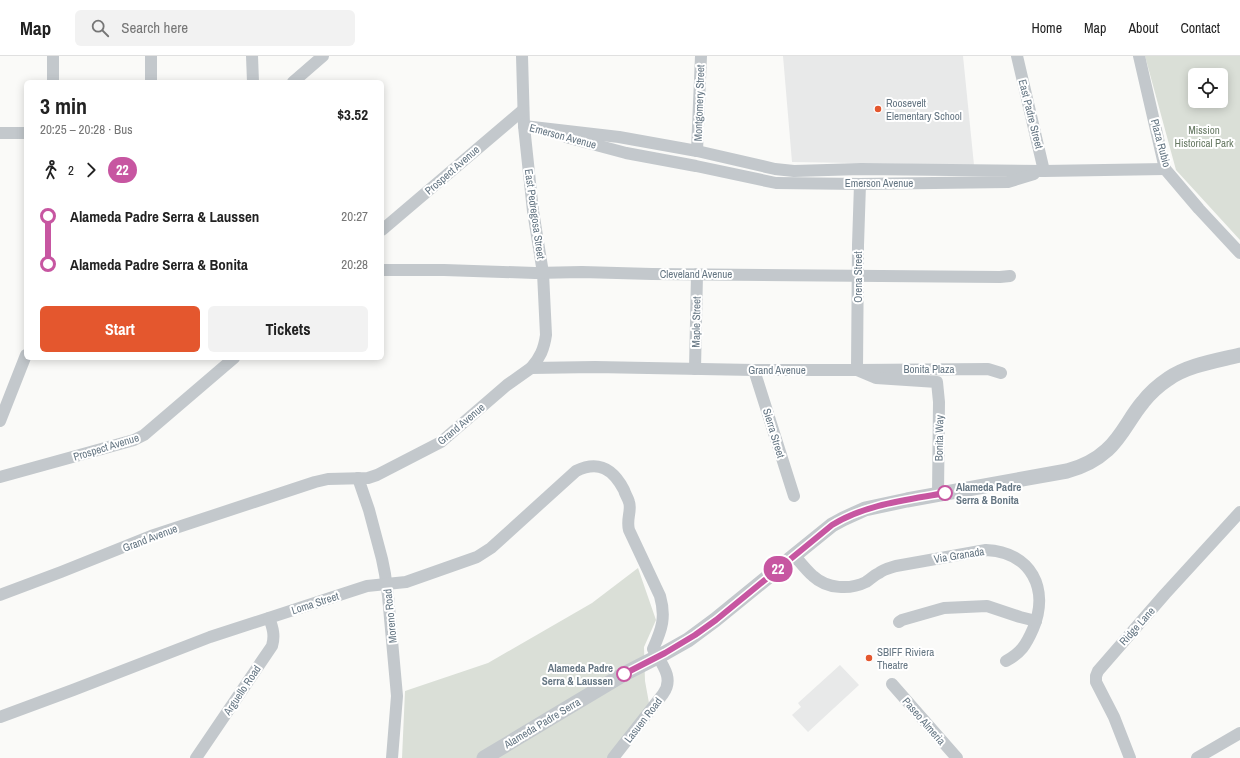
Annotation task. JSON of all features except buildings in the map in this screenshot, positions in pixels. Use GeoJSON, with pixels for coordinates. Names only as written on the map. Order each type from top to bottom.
{"type":"FeatureCollection","features":[{"type":"Feature","properties":{"kind":"street"},"geometry":{"type":"LineString","coordinates":[[53,56],[53,80]]}},
{"type":"Feature","properties":{"kind":"street"},"geometry":{"type":"LineString","coordinates":[[151,56],[151,80]]}},
{"type":"Feature","properties":{"kind":"street"},"geometry":{"type":"LineString","coordinates":[[252,56],[252,80]]}},
{"type":"Feature","properties":{"kind":"street"},"geometry":{"type":"LineString","coordinates":[[295,80],[323,56]]}},
{"type":"Feature","properties":{"kind":"street","name":"East Pedregosa Street"},"geometry":{"type":"LineString","coordinates":[[522,56],[524,126],[533,211],[543,273],[546,335],[542,354],[531,368]]}},
{"type":"Feature","properties":{"kind":"street","name":"Montgomery Street"},"geometry":{"type":"LineString","coordinates":[[697,151],[701,56]]}},
{"type":"Feature","properties":{"kind":"street","name":"East Padre Street"},"geometry":{"type":"LineString","coordinates":[[1017,56],[1044,171]]}},
{"type":"Feature","properties":{"kind":"street","name":"Plaza Rubio"},"geometry":{"type":"LineString","coordinates":[[1139,56],[1165,169],[1199,209],[1240,253]]}},
{"type":"Feature","properties":{"kind":"street","name":"Prospect Avenue"},"geometry":{"type":"LineString","coordinates":[[384,228],[523,110]]}},
{"type":"Feature","properties":{"kind":"street","name":"Emerson Avenue"},"geometry":{"type":"LineString","coordinates":[[524,126],[619,137],[697,151],[775,169],[794,171],[861,169],[1044,171],[1165,169]]}},
{"type":"Feature","properties":{"kind":"street","name":"Emerson Avenue"},"geometry":{"type":"LineString","coordinates":[[524,126],[626,153],[776,183],[860,184],[1008,182],[1044,171]]}},
{"type":"Feature","properties":{"kind":"street"},"geometry":{"type":"LineString","coordinates":[[0,133],[24,132]]}},
{"type":"Feature","properties":{"kind":"street","name":"Orena Street"},"geometry":{"type":"LineString","coordinates":[[857,370],[860,184]]}},
{"type":"Feature","properties":{"kind":"street","name":"Cleveland Avenue"},"geometry":{"type":"LineString","coordinates":[[384,270],[543,273],[582,272],[1010,276]]}},
{"type":"Feature","properties":{"kind":"street","name":"Maple Street"},"geometry":{"type":"LineString","coordinates":[[694,369],[697,274]]}},
{"type":"Feature","properties":{"kind":"street","name":"Alameda Padre Serra"},"geometry":{"type":"LineString","coordinates":[[484,758],[624,674],[688,640],[716,620],[832,525],[854,513],[866,509],[938,494],[1067,472],[1085,465],[1108,449],[1124,430],[1144,401],[1168,379],[1183,371],[1240,356]]}},
{"type":"Feature","properties":{"kind":"street"},"geometry":{"type":"LineString","coordinates":[[0,420],[24,360]]}},
{"type":"Feature","properties":{"kind":"street","name":"Prospect Avenue"},"geometry":{"type":"LineString","coordinates":[[0,476],[134,440],[144,435],[232,360]]}},
{"type":"Feature","properties":{"kind":"street","name":"Grand Avenue"},"geometry":{"type":"LineString","coordinates":[[0,595],[94,560],[152,536],[308,484],[328,479],[368,478],[377,475],[411,456],[435,446],[507,385],[531,368],[595,367],[857,370],[876,378],[936,382]]}},
{"type":"Feature","properties":{"kind":"street","name":"Bonita Plaza"},"geometry":{"type":"LineString","coordinates":[[857,370],[988,369],[1001,373]]}},
{"type":"Feature","properties":{"kind":"street","name":"Sierra Street"},"geometry":{"type":"LineString","coordinates":[[754,370],[794,496]]}},
{"type":"Feature","properties":{"kind":"street","name":"Bonita Way"},"geometry":{"type":"LineString","coordinates":[[936,382],[939,402],[938,494]]}},
{"type":"Feature","properties":{"kind":"street","name":"Loma Street"},"geometry":{"type":"LineString","coordinates":[[0,718],[210,637],[367,586],[406,582],[481,555],[491,548],[576,471],[585,467],[594,466],[608,470],[615,476],[629,502],[629,530],[662,602],[663,616],[661,629],[653,649],[658,657]]}},
{"type":"Feature","properties":{"kind":"street","name":"Moreno Road"},"geometry":{"type":"LineString","coordinates":[[358,478],[369,510],[387,584],[397,696],[392,758]]}},
{"type":"Feature","properties":{"kind":"street","name":"Ridge Lane"},"geometry":{"type":"LineString","coordinates":[[1130,758],[1114,717],[1096,682],[1098,670],[1240,512]]}},
{"type":"Feature","properties":{"kind":"street","name":"Via Granada"},"geometry":{"type":"LineString","coordinates":[[794,555],[812,576],[826,584],[836,587],[846,587],[856,586],[866,582],[887,568],[896,566],[986,550],[1007,553],[1024,564],[1034,577],[1038,587],[1040,600],[1036,621],[1027,642],[1022,650],[1006,661]]}},
{"type":"Feature","properties":{"kind":"street"},"geometry":{"type":"LineString","coordinates":[[900,622],[914,616],[944,608],[987,606],[1036,621]]}},
{"type":"Feature","properties":{"kind":"street","name":"Arguello Road"},"geometry":{"type":"LineString","coordinates":[[196,758],[272,646],[274,634],[270,618]]}},
{"type":"Feature","properties":{"kind":"street","name":"Lasuen Road"},"geometry":{"type":"LineString","coordinates":[[613,758],[665,691],[668,685],[666,671],[658,657]]}},
{"type":"Feature","properties":{"kind":"street","name":"Paseo Almeria"},"geometry":{"type":"LineString","coordinates":[[892,684],[957,758]]}},
{"type":"Feature","properties":{"kind":"street"},"geometry":{"type":"LineString","coordinates":[[1197,758],[1240,733]]}},
{"type":"Feature","properties":{"kind":"shaded area","name":"Roosevelt Elementary School"},"geometry":{"type":"Polygon","coordinates":[[[783,56],[963,56],[974,165],[792,162],[783,56]]]}},
{"type":"Feature","properties":{"kind":"shaded area"},"geometry":{"type":"Polygon","coordinates":[[[840,665],[859,685],[808,732],[792,715],[801,707],[798,703],[840,665]]]}},
{"type":"Feature","properties":{"kind":"green space","name":"Mission Historical Park"},"geometry":{"type":"Polygon","coordinates":[[[1145,56],[1240,56],[1240,240],[1176,170],[1145,56]]]}},
{"type":"Feature","properties":{"kind":"green space"},"geometry":{"type":"Polygon","coordinates":[[[638,568],[656,620],[644,647],[645,681],[649,703],[608,758],[402,758],[405,691],[488,663],[592,603],[638,568]]]}},
{"type":"Feature","properties":{"kind":"bus line","name":"22"},"geometry":{"type":"LineString","coordinates":[[624,674],[688,640],[716,620],[794,555],[843,518],[866,509],[945,493]]}},
{"type":"Feature","properties":{"kind":"place","name":"Roosevelt Elementary School"},"geometry":{"type":"Point","coordinates":[878,109]}},
{"type":"Feature","properties":{"kind":"place","name":"Alameda Padre Serra & Bonita"},"geometry":{"type":"Point","coordinates":[945,493]}},
{"type":"Feature","properties":{"kind":"place","name":"SBIFF Riviera Theatre"},"geometry":{"type":"Point","coordinates":[869,658]}},
{"type":"Feature","properties":{"kind":"place","name":"Alameda Padre Serra & Laussen"},"geometry":{"type":"Point","coordinates":[624,674]}}]}
